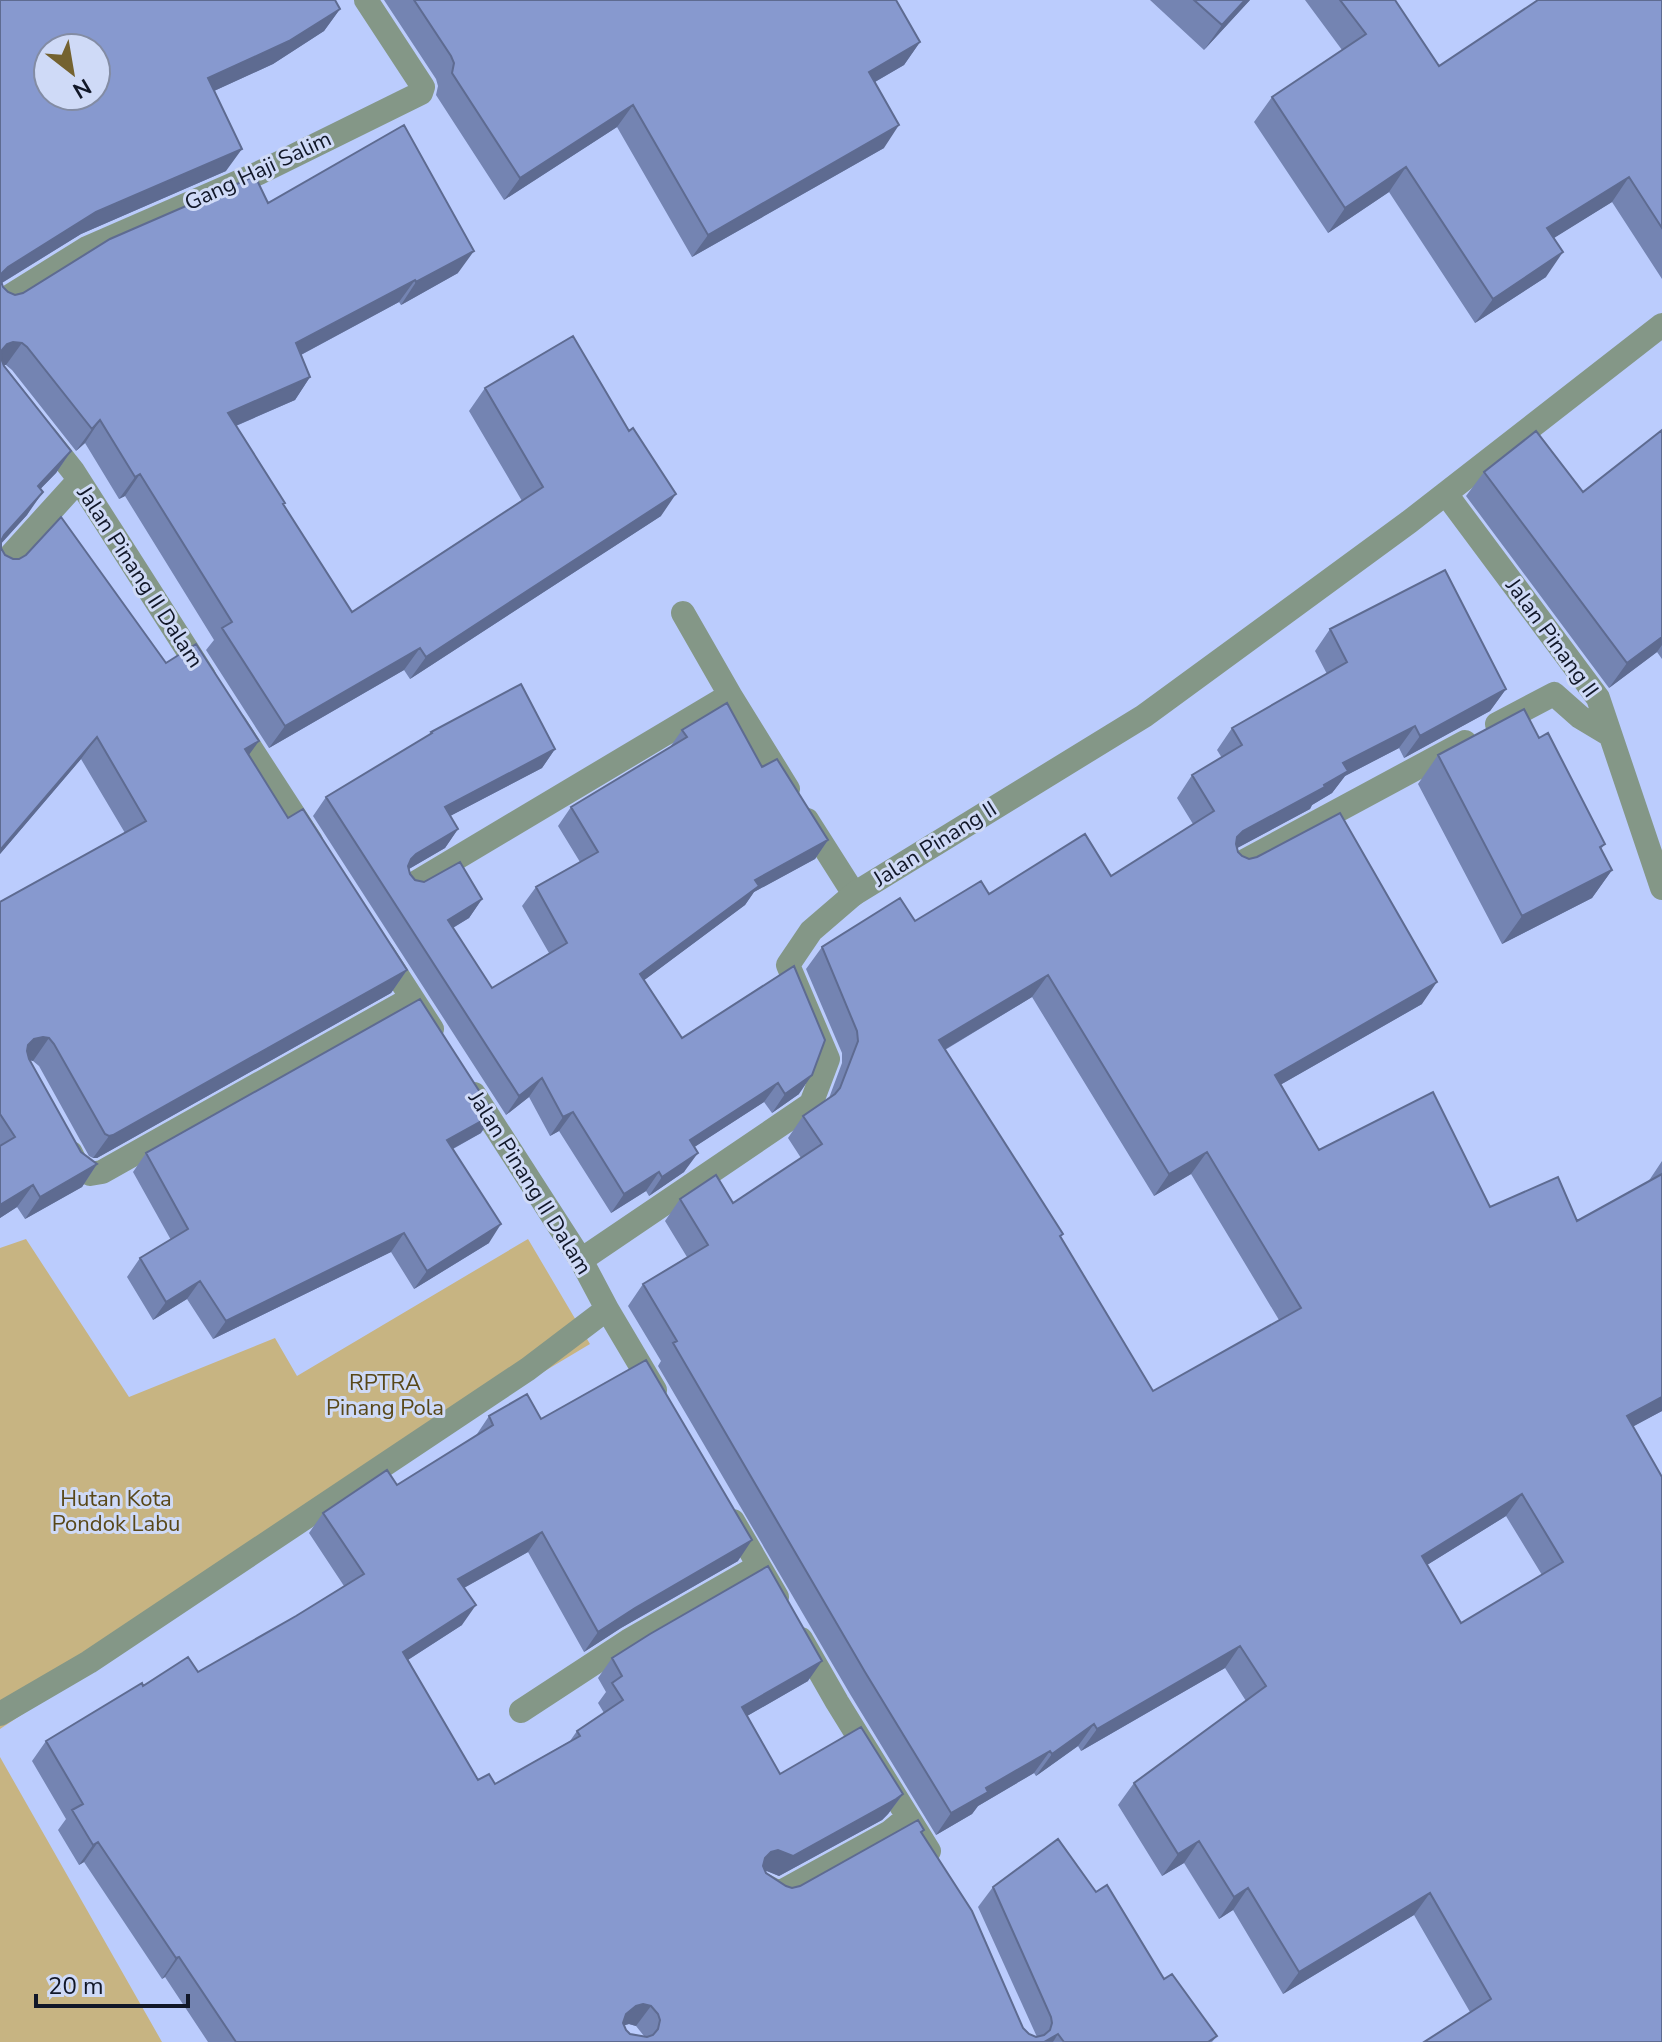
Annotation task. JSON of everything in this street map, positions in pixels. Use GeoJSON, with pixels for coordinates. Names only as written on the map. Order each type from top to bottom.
{"type":"FeatureCollection","features":[{"type":"Feature","properties":{"kind":"street","name":"Gang Haji Salim"},"geometry":{"type":"LineString","coordinates":[[0,302],[87,248],[259,173],[421,93],[423,87],[366,0]]}},
{"type":"Feature","properties":{"kind":"street","name":"Jalan Pinang II"},"geometry":{"type":"LineString","coordinates":[[581,1260],[811,1104],[828,1059],[788,965],[811,931],[854,894],[1144,716],[1446,494],[1662,325]]}},
{"type":"Feature","properties":{"kind":"street","name":"Jalan Pinang II Dalam"},"geometry":{"type":"LineString","coordinates":[[37,425],[73,471],[326,865]]}},
{"type":"Feature","properties":{"kind":"street"},"geometry":{"type":"LineString","coordinates":[[0,567],[78,481]]}},
{"type":"Feature","properties":{"kind":"street","name":"Jalan Pinang II"},"geometry":{"type":"LineString","coordinates":[[1446,494],[1598,698],[1661,885]]}},
{"type":"Feature","properties":{"kind":"street"},"geometry":{"type":"LineString","coordinates":[[683,613],[730,695],[854,894]]}},
{"type":"Feature","properties":{"kind":"street"},"geometry":{"type":"LineString","coordinates":[[1235,866],[1554,694],[1580,717],[1610,735]]}},
{"type":"Feature","properties":{"kind":"street"},"geometry":{"type":"LineString","coordinates":[[410,886],[730,695]]}},
{"type":"Feature","properties":{"kind":"street"},"geometry":{"type":"LineString","coordinates":[[369,931],[446,1050]]}},
{"type":"Feature","properties":{"kind":"street"},"geometry":{"type":"LineString","coordinates":[[56,1127],[78,1167],[90,1174],[102,1172],[412,998]]}},
{"type":"Feature","properties":{"kind":"street","name":"Jalan Pinang II Dalam"},"geometry":{"type":"LineString","coordinates":[[463,1076],[581,1260],[663,1403]]}},
{"type":"Feature","properties":{"kind":"street"},"geometry":{"type":"LineString","coordinates":[[0,1714],[89,1662],[515,1377],[607,1309]]}},
{"type":"Feature","properties":{"kind":"street"},"geometry":{"type":"LineString","coordinates":[[719,1498],[939,1870]]}},
{"type":"Feature","properties":{"kind":"street"},"geometry":{"type":"LineString","coordinates":[[521,1711],[628,1641],[759,1566]]}},
{"type":"Feature","properties":{"kind":"street"},"geometry":{"type":"LineString","coordinates":[[764,1885],[779,1893],[890,1832],[908,1817]]}},
{"type":"Feature","properties":{"kind":"green space","name":"Hutan Kota Pondok Labu"},"geometry":{"type":"Polygon","coordinates":[[[26,1239],[129,1397],[275,1338],[297,1376],[528,1239],[590,1344],[357,1483],[361,1490],[0,1729],[0,1248],[26,1239]]]}},
{"type":"Feature","properties":{"kind":"green space"},"geometry":{"type":"Polygon","coordinates":[[[0,1757],[162,2042],[0,2042],[0,1757]]]}},
{"type":"Feature","properties":{"kind":"building"},"geometry":{"type":"Polygon","coordinates":[[[0,0],[335,0],[340,9],[289,41],[208,78],[242,149],[96,212],[8,267],[2,273],[3,287],[15,295],[23,293],[110,239],[255,176],[268,203],[404,125],[474,251],[296,343],[310,377],[228,413],[352,612],[543,487],[485,388],[573,336],[629,431],[633,428],[676,494],[426,657],[420,648],[285,726],[222,628],[232,622],[140,474],[135,477],[100,420],[92,429],[27,347],[22,343],[7,344],[2,350],[4,366],[71,451],[38,486],[43,492],[4,535],[1,548],[5,555],[19,559],[26,555],[61,517],[166,663],[196,644],[259,741],[245,749],[288,818],[303,809],[407,970],[109,1136],[105,1134],[54,1044],[49,1038],[34,1039],[28,1045],[29,1059],[81,1152],[97,1164],[40,1197],[33,1185],[0,1205],[0,1146],[15,1137],[0,1114],[0,902],[146,821],[97,737],[0,850],[0,0]]]}},
{"type":"Feature","properties":{"kind":"building"},"geometry":{"type":"Polygon","coordinates":[[[414,0],[896,0],[920,42],[869,72],[899,125],[708,235],[633,105],[520,178],[452,73],[454,63],[451,56],[414,0]]]}},
{"type":"Feature","properties":{"kind":"building"},"geometry":{"type":"Polygon","coordinates":[[[1194,0],[1245,0],[1222,25],[1194,0]]]}},
{"type":"Feature","properties":{"kind":"building"},"geometry":{"type":"Polygon","coordinates":[[[1340,0],[1395,0],[1439,66],[1538,0],[1662,0],[1662,228],[1629,177],[1547,228],[1563,252],[1493,299],[1406,167],[1345,208],[1272,97],[1366,34],[1340,0]]]}},
{"type":"Feature","properties":{"kind":"building"},"geometry":{"type":"Polygon","coordinates":[[[1662,430],[1662,637],[1627,663],[1484,472],[1536,431],[1583,492],[1662,430]]]}},
{"type":"Feature","properties":{"kind":"building"},"geometry":{"type":"Polygon","coordinates":[[[1445,570],[1506,689],[1420,736],[1415,726],[1343,763],[1348,771],[1237,837],[1238,852],[1249,859],[1340,813],[1437,982],[1275,1075],[1319,1150],[1433,1092],[1490,1207],[1558,1177],[1577,1221],[1662,1174],[1662,1397],[1627,1416],[1662,1477],[1662,2042],[1424,2042],[1491,1999],[1430,1893],[1299,1972],[1248,1888],[1234,1897],[1199,1841],[1178,1854],[1134,1783],[1266,1686],[1240,1646],[1097,1729],[1094,1724],[1052,1754],[1050,1751],[986,1788],[988,1792],[951,1813],[673,1343],[677,1341],[643,1284],[708,1245],[680,1199],[716,1175],[733,1203],[822,1144],[803,1116],[840,1088],[858,1041],[857,1031],[822,947],[900,898],[915,921],[981,881],[989,894],[1085,834],[1111,876],[1214,811],[1192,775],[1242,745],[1232,728],[1347,662],[1330,629],[1445,570]],[[1048,975],[939,1040],[1063,1234],[1060,1236],[1153,1391],[1301,1308],[1207,1152],[1169,1174],[1048,975]],[[1522,1494],[1422,1556],[1461,1623],[1563,1562],[1522,1494]]]}},
{"type":"Feature","properties":{"kind":"building"},"geometry":{"type":"Polygon","coordinates":[[[521,684],[555,749],[445,807],[458,829],[416,854],[408,866],[415,880],[424,882],[460,862],[482,899],[448,920],[492,988],[567,943],[536,887],[598,852],[571,807],[687,737],[682,730],[727,703],[762,767],[777,759],[828,840],[755,880],[759,886],[640,974],[682,1038],[794,966],[825,1040],[812,1075],[785,1094],[778,1083],[690,1140],[698,1153],[662,1177],[659,1172],[624,1194],[573,1112],[563,1117],[542,1078],[519,1096],[326,797],[431,732],[521,684]]]}},
{"type":"Feature","properties":{"kind":"building"},"geometry":{"type":"Polygon","coordinates":[[[1524,709],[1539,738],[1548,733],[1605,844],[1600,847],[1612,870],[1522,916],[1438,755],[1524,709]]]}},
{"type":"Feature","properties":{"kind":"building"},"geometry":{"type":"Polygon","coordinates":[[[420,999],[494,1114],[447,1140],[501,1224],[427,1271],[404,1233],[226,1321],[200,1281],[166,1302],[140,1258],[188,1229],[146,1153],[420,999]]]}},
{"type":"Feature","properties":{"kind":"building"},"geometry":{"type":"Polygon","coordinates":[[[646,1360],[752,1540],[598,1632],[542,1532],[458,1579],[476,1605],[403,1652],[478,1780],[489,1774],[495,1784],[580,1736],[577,1731],[623,1700],[612,1683],[622,1676],[612,1658],[768,1566],[822,1661],[742,1707],[780,1774],[861,1727],[903,1794],[793,1856],[778,1850],[771,1852],[763,1866],[766,1873],[786,1886],[800,1886],[918,1820],[924,1830],[921,1832],[972,1911],[1023,2028],[1036,2037],[1050,2030],[1051,2017],[993,1887],[1058,1839],[1096,1892],[1107,1885],[1164,1979],[1172,1974],[1217,2036],[1208,2042],[1064,2042],[1058,2034],[1044,2042],[236,2042],[98,1842],[93,1845],[72,1810],[83,1804],[46,1741],[188,1657],[198,1672],[364,1574],[323,1513],[387,1470],[397,1485],[493,1425],[489,1416],[527,1394],[541,1419],[646,1360]],[[636,2006],[626,2014],[623,2023],[630,2034],[647,2037],[658,2029],[660,2020],[651,2006],[636,2006]]]}},
{"type":"Feature","properties":{"kind":"park label","name":"RPTRA Pinang Pola"},"geometry":{"type":"Point","coordinates":[385,1396]}}]}
